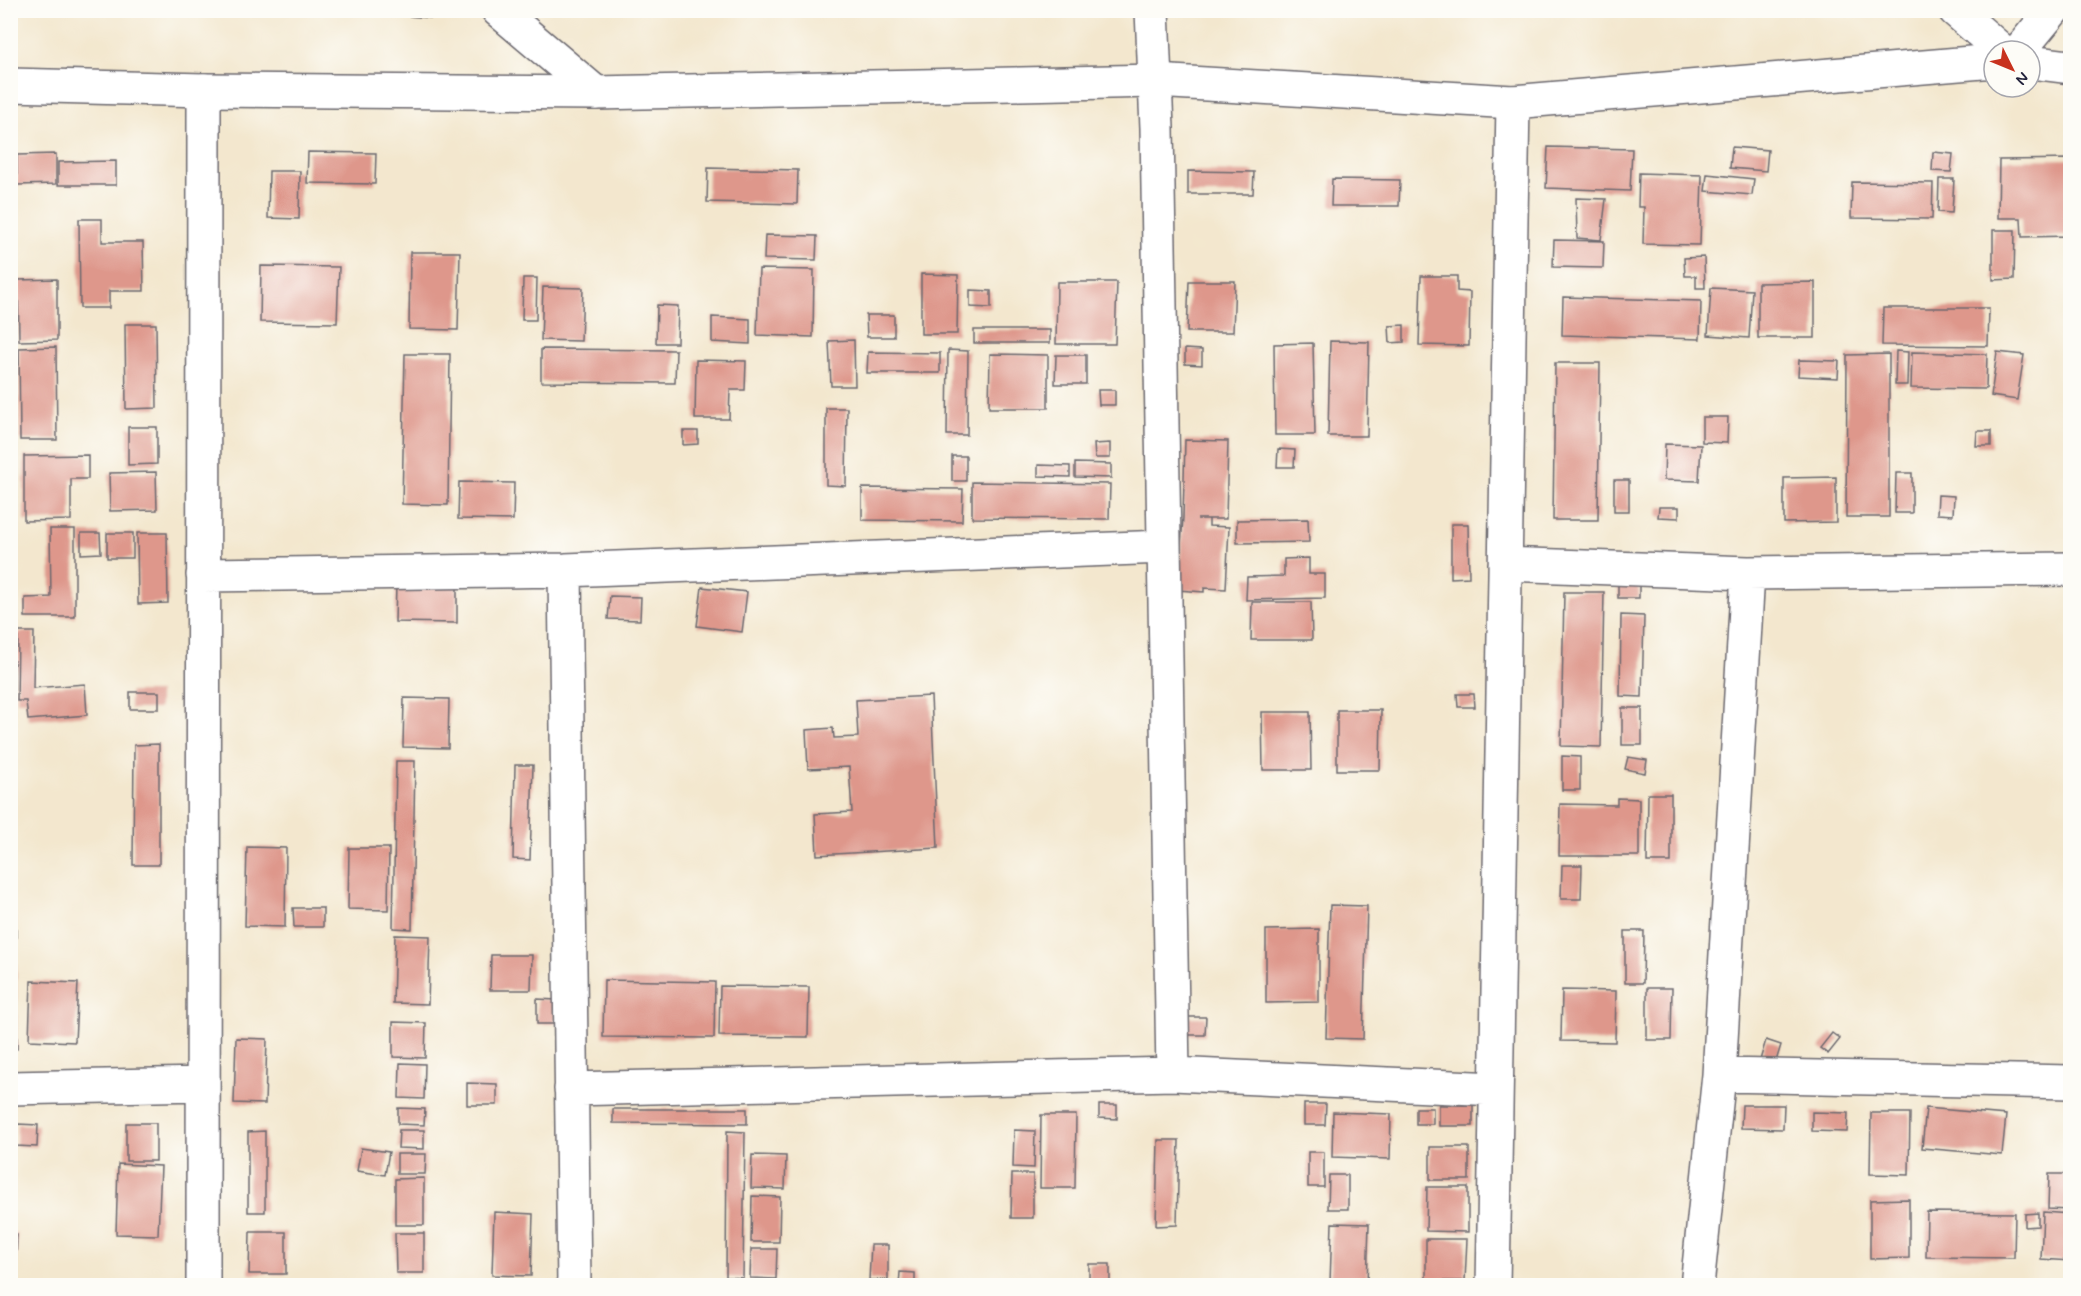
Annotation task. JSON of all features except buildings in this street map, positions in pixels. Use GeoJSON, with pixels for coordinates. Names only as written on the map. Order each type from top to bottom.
{"type":"FeatureCollection","features":[{"type":"Feature","properties":{"kind":"street"},"geometry":{"type":"LineString","coordinates":[[498,10],[596,93]]}},
{"type":"Feature","properties":{"kind":"street"},"geometry":{"type":"LineString","coordinates":[[1152,10],[1173,1074]]}},
{"type":"Feature","properties":{"kind":"street"},"geometry":{"type":"LineString","coordinates":[[1955,10],[1988,39]]}},
{"type":"Feature","properties":{"kind":"street"},"geometry":{"type":"LineString","coordinates":[[2029,39],[2053,10]]}},
{"type":"Feature","properties":{"kind":"street"},"geometry":{"type":"LineString","coordinates":[[10,85],[204,90],[596,93],[1155,81],[1513,102],[1982,62]]}},
{"type":"Feature","properties":{"kind":"street"},"geometry":{"type":"LineString","coordinates":[[2042,64],[2070,67]]}},
{"type":"Feature","properties":{"kind":"street"},"geometry":{"type":"LineString","coordinates":[[203,1286],[204,90]]}},
{"type":"Feature","properties":{"kind":"street"},"geometry":{"type":"LineString","coordinates":[[1493,1286],[1513,102]]}},
{"type":"Feature","properties":{"kind":"street"},"geometry":{"type":"LineString","coordinates":[[203,575],[565,570],[1164,547]]}},
{"type":"Feature","properties":{"kind":"street"},"geometry":{"type":"LineString","coordinates":[[1505,564],[1748,573],[2070,569]]}},
{"type":"Feature","properties":{"kind":"street"},"geometry":{"type":"LineString","coordinates":[[565,570],[574,1286]]}},
{"type":"Feature","properties":{"kind":"street"},"geometry":{"type":"LineString","coordinates":[[1696,1286],[1719,1075],[1748,573]]}},
{"type":"Feature","properties":{"kind":"street"},"geometry":{"type":"LineString","coordinates":[[571,1089],[1173,1074],[1496,1089]]}},
{"type":"Feature","properties":{"kind":"street"},"geometry":{"type":"LineString","coordinates":[[1719,1075],[2070,1082]]}},
{"type":"Feature","properties":{"kind":"street"},"geometry":{"type":"LineString","coordinates":[[10,1088],[203,1084]]}}]}
